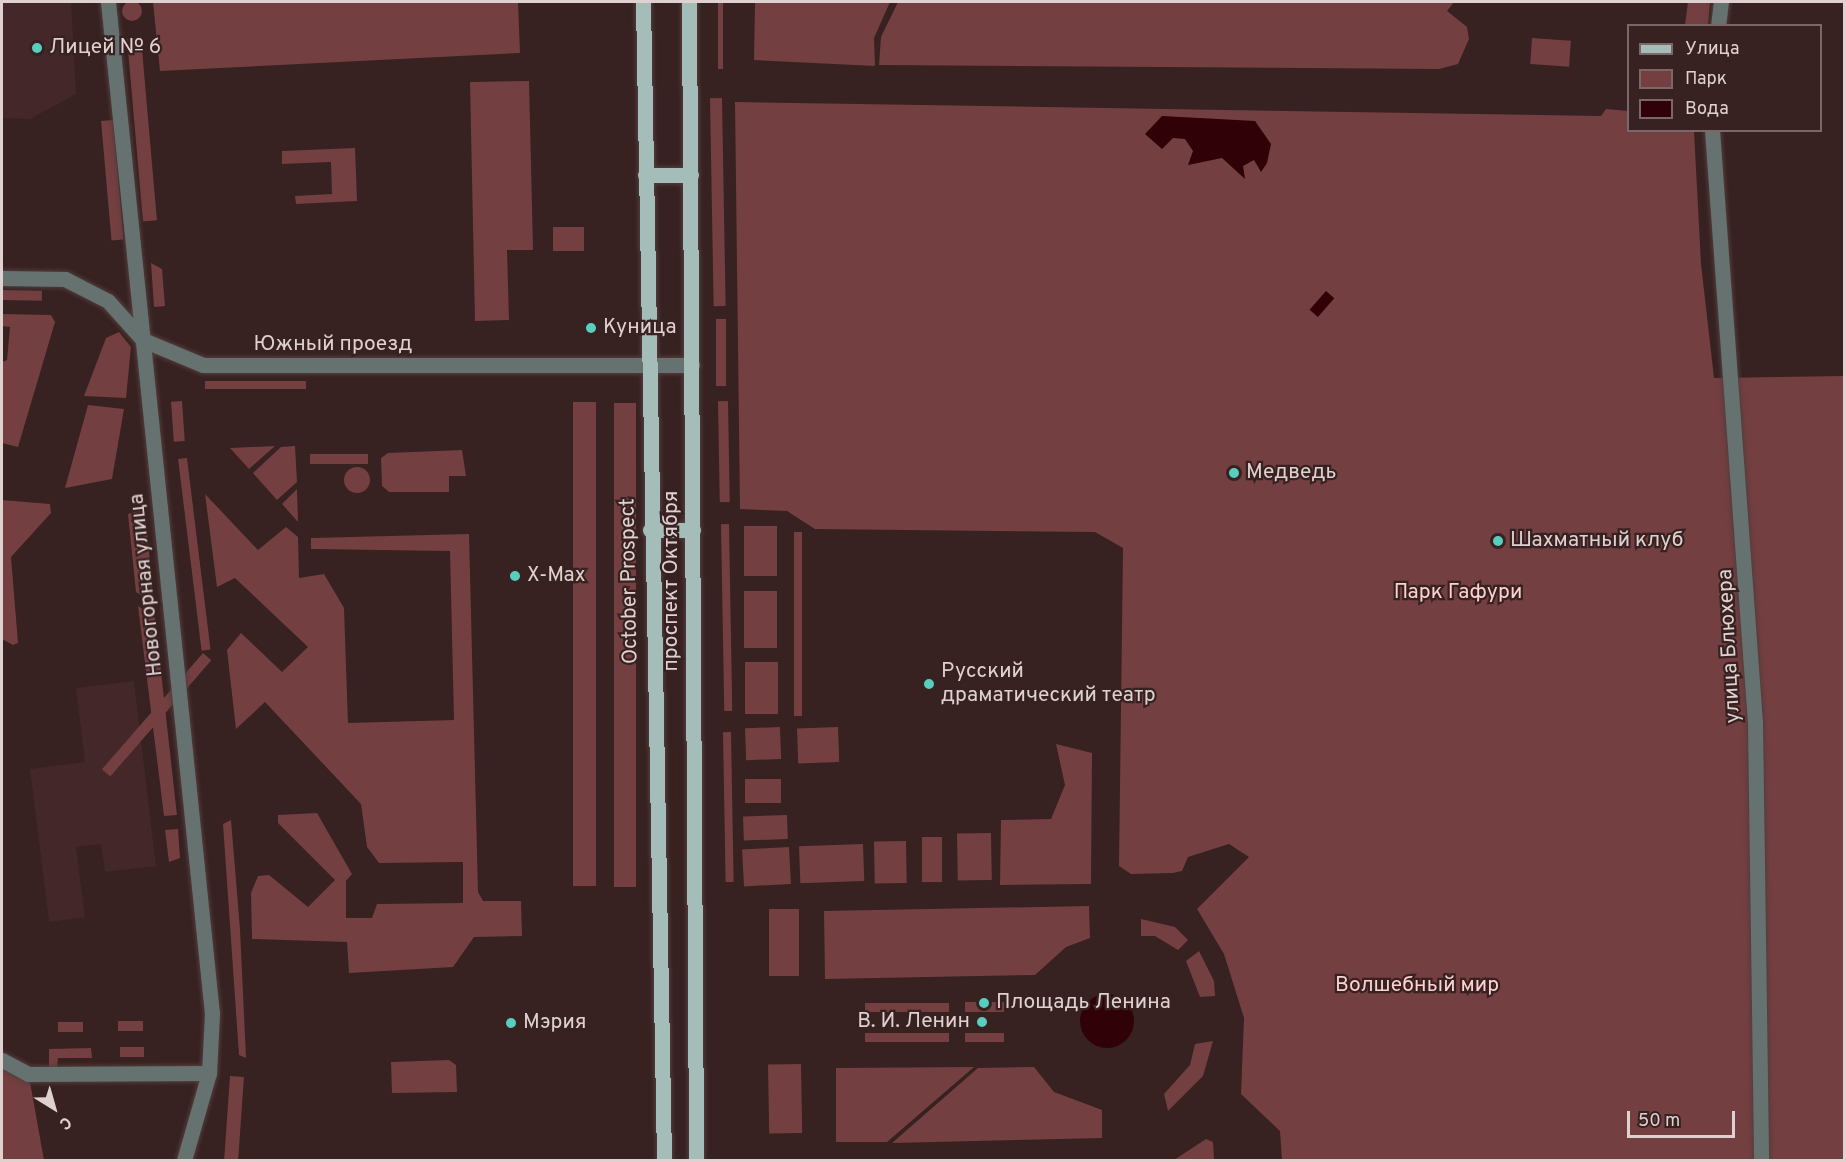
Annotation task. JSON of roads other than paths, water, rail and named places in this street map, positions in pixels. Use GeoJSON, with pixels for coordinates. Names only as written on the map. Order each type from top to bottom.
{"type":"FeatureCollection","features":[{"type":"Feature","properties":{"kind":"main road","name":"October Prospect"},"geometry":{"type":"LineString","coordinates":[[643,2],[650,530],[664,1161]]}},
{"type":"Feature","properties":{"kind":"main road","name":"проспект Октября"},"geometry":{"type":"LineString","coordinates":[[688,2],[696,1161]]}},
{"type":"Feature","properties":{"kind":"main road"},"geometry":{"type":"LineString","coordinates":[[645,175],[691,176]]}},
{"type":"Feature","properties":{"kind":"main road"},"geometry":{"type":"LineString","coordinates":[[650,530],[693,530]]}},
{"type":"Feature","properties":{"kind":"street","name":"Новогорная улица"},"geometry":{"type":"LineString","coordinates":[[108,2],[212,1014],[209,1073],[184,1161]]}},
{"type":"Feature","properties":{"kind":"street"},"geometry":{"type":"LineString","coordinates":[[1718,24],[1721,2]]}},
{"type":"Feature","properties":{"kind":"street","name":"улица Блюхера"},"geometry":{"type":"LineString","coordinates":[[1712,132],[1754,711],[1761,1161]]}},
{"type":"Feature","properties":{"kind":"street","name":"Южный проезд"},"geometry":{"type":"LineString","coordinates":[[2,278],[65,279],[108,302],[143,340],[190,362],[217,366],[692,365]]}},
{"type":"Feature","properties":{"kind":"street"},"geometry":{"type":"LineString","coordinates":[[2,1060],[28,1074],[209,1073]]}},
{"type":"Feature","properties":{"kind":"water"},"geometry":{"type":"Polygon","coordinates":[[[1162,116],[1255,121],[1271,144],[1267,163],[1261,172],[1254,160],[1243,166],[1245,179],[1222,158],[1188,165],[1193,151],[1185,139],[1173,138],[1162,149],[1145,134],[1162,116]]]}},
{"type":"Feature","properties":{"kind":"water"},"geometry":{"type":"Polygon","coordinates":[[[1326,291],[1334,298],[1318,317],[1310,310],[1326,291]]]}},
{"type":"Feature","properties":{"kind":"water"},"geometry":{"type":"Polygon","coordinates":[[[1107,994],[1117,996],[1126,1002],[1132,1011],[1134,1021],[1132,1031],[1126,1040],[1117,1046],[1107,1048],[1097,1046],[1088,1040],[1082,1031],[1080,1021],[1082,1011],[1088,1002],[1097,996],[1107,994]]]}},
{"type":"Feature","properties":{"kind":"place","name":"Лицей № 6"},"geometry":{"type":"Point","coordinates":[37,48]}},
{"type":"Feature","properties":{"kind":"place","name":"Куница"},"geometry":{"type":"Point","coordinates":[591,328]}},
{"type":"Feature","properties":{"kind":"place","name":"Медведь"},"geometry":{"type":"Point","coordinates":[1234,473]}},
{"type":"Feature","properties":{"kind":"place","name":"Шахматный клуб"},"geometry":{"type":"Point","coordinates":[1498,541]}},
{"type":"Feature","properties":{"kind":"place","name":"X-Max"},"geometry":{"type":"Point","coordinates":[515,576]}},
{"type":"Feature","properties":{"kind":"place","name":"Русский драматический театр"},"geometry":{"type":"Point","coordinates":[929,684]}},
{"type":"Feature","properties":{"kind":"place","name":"Площадь Ленина"},"geometry":{"type":"Point","coordinates":[984,1003]}},
{"type":"Feature","properties":{"kind":"place","name":"В. И. Ленин"},"geometry":{"type":"Point","coordinates":[982,1022]}},
{"type":"Feature","properties":{"kind":"place","name":"Мэрия"},"geometry":{"type":"Point","coordinates":[511,1023]}},
{"type":"Feature","properties":{"kind":"park label","name":"Парк Гафури"},"geometry":{"type":"Point","coordinates":[1458,593]}},
{"type":"Feature","properties":{"kind":"park label","name":"Волшебный мир"},"geometry":{"type":"Point","coordinates":[1417,986]}}]}
